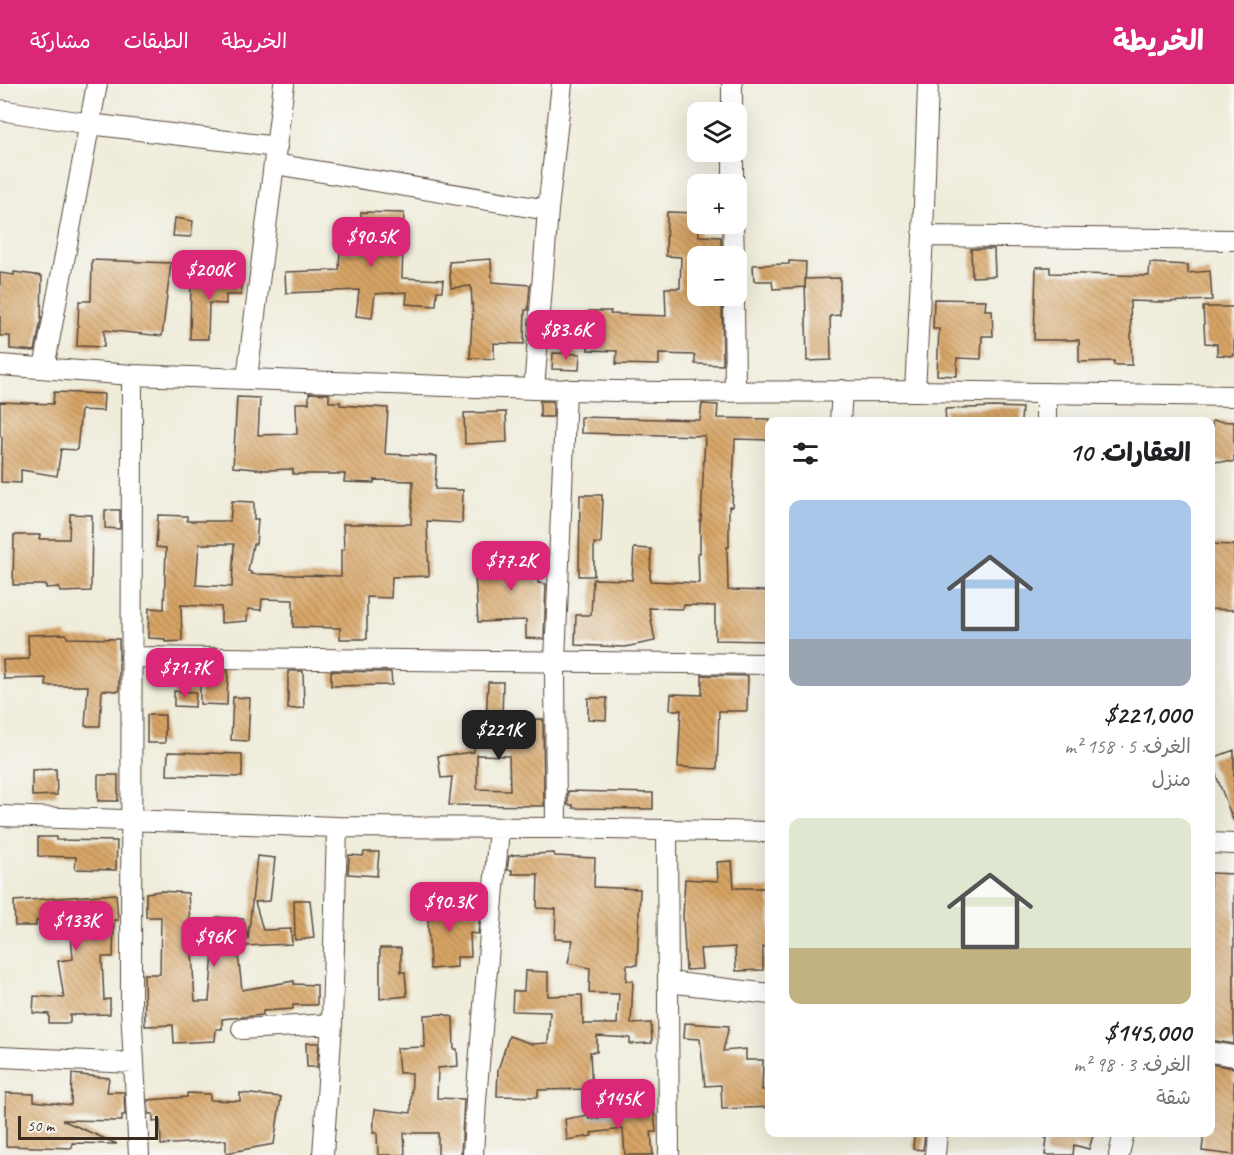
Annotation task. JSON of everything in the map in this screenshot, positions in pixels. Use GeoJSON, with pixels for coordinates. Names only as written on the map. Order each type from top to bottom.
{"type":"FeatureCollection","features":[{"type":"Feature","properties":{"kind":"street"},"geometry":{"type":"LineString","coordinates":[[44,368],[97,84]]}},
{"type":"Feature","properties":{"kind":"street"},"geometry":{"type":"LineString","coordinates":[[247,378],[284,84]]}},
{"type":"Feature","properties":{"kind":"street"},"geometry":{"type":"LineString","coordinates":[[534,388],[548,210],[562,84]]}},
{"type":"Feature","properties":{"kind":"street"},"geometry":{"type":"LineString","coordinates":[[732,84],[732,102]]}},
{"type":"Feature","properties":{"kind":"street"},"geometry":{"type":"LineString","coordinates":[[915,391],[928,84]]}},
{"type":"Feature","properties":{"kind":"street"},"geometry":{"type":"LineString","coordinates":[[0,110],[276,155],[548,210]]}},
{"type":"Feature","properties":{"kind":"street"},"geometry":{"type":"LineString","coordinates":[[923,236],[1234,240]]}},
{"type":"Feature","properties":{"kind":"street"},"geometry":{"type":"LineString","coordinates":[[734,306],[735,391]]}},
{"type":"Feature","properties":{"kind":"street"},"geometry":{"type":"LineString","coordinates":[[0,365],[132,375],[658,392],[842,390],[1234,396]]}},
{"type":"Feature","properties":{"kind":"street"},"geometry":{"type":"LineString","coordinates":[[132,375],[131,1008],[139,1155]]}},
{"type":"Feature","properties":{"kind":"street"},"geometry":{"type":"LineString","coordinates":[[556,828],[555,661],[566,389]]}},
{"type":"Feature","properties":{"kind":"street"},"geometry":{"type":"LineString","coordinates":[[840,417],[842,390]]}},
{"type":"Feature","properties":{"kind":"street"},"geometry":{"type":"LineString","coordinates":[[1046,393],[1046,417]]}},
{"type":"Feature","properties":{"kind":"street"},"geometry":{"type":"LineString","coordinates":[[130,657],[765,664]]}},
{"type":"Feature","properties":{"kind":"street"},"geometry":{"type":"LineString","coordinates":[[0,816],[337,827],[765,832]]}},
{"type":"Feature","properties":{"kind":"street"},"geometry":{"type":"LineString","coordinates":[[324,1155],[332,1024],[337,827]]}},
{"type":"Feature","properties":{"kind":"street"},"geometry":{"type":"LineString","coordinates":[[473,1155],[499,828]]}},
{"type":"Feature","properties":{"kind":"street"},"geometry":{"type":"LineString","coordinates":[[667,830],[669,1155]]}},
{"type":"Feature","properties":{"kind":"street"},"geometry":{"type":"LineString","coordinates":[[1215,843],[1234,844]]}},
{"type":"Feature","properties":{"kind":"street"},"geometry":{"type":"LineString","coordinates":[[668,982],[765,993]]}},
{"type":"Feature","properties":{"kind":"street"},"geometry":{"type":"LineString","coordinates":[[242,1029],[332,1024]]}},
{"type":"Feature","properties":{"kind":"street"},"geometry":{"type":"LineString","coordinates":[[1215,1053],[1234,1056]]}},
{"type":"Feature","properties":{"kind":"street"},"geometry":{"type":"LineString","coordinates":[[0,1056],[134,1063]]}},
{"type":"Feature","properties":{"kind":"street"},"geometry":{"type":"LineString","coordinates":[[935,1155],[937,1137]]}},
{"type":"Feature","properties":{"kind":"street"},"geometry":{"type":"LineString","coordinates":[[1119,1155],[1123,1137]]}},
{"type":"Feature","properties":{"kind":"building"},"geometry":{"type":"Polygon","coordinates":[[[361,212],[404,213],[402,278],[443,280],[442,291],[437,291],[436,306],[406,304],[407,292],[375,294],[372,318],[356,316],[359,290],[286,293],[285,272],[339,270],[340,251],[360,252],[361,212]]]}},
{"type":"Feature","properties":{"kind":"building"},"geometry":{"type":"Polygon","coordinates":[[[667,212],[687,213],[687,234],[721,237],[721,246],[687,246],[687,306],[722,306],[723,365],[695,364],[695,355],[659,354],[659,365],[616,364],[617,351],[588,350],[589,311],[666,316],[665,288],[680,288],[681,257],[666,256],[667,212]]]}},
{"type":"Feature","properties":{"kind":"building"},"geometry":{"type":"Polygon","coordinates":[[[175,218],[193,221],[191,237],[173,236],[175,218]]]}},
{"type":"Feature","properties":{"kind":"building"},"geometry":{"type":"Polygon","coordinates":[[[971,249],[994,249],[995,276],[972,277],[971,249]]]}},
{"type":"Feature","properties":{"kind":"building"},"geometry":{"type":"Polygon","coordinates":[[[491,259],[492,282],[530,285],[528,310],[525,310],[524,344],[494,343],[494,359],[470,358],[473,319],[471,286],[451,288],[449,262],[491,259]]]}},
{"type":"Feature","properties":{"kind":"building"},"geometry":{"type":"Polygon","coordinates":[[[92,260],[171,263],[162,336],[104,330],[104,347],[77,346],[79,301],[91,301],[92,260]]]}},
{"type":"Feature","properties":{"kind":"building"},"geometry":{"type":"Polygon","coordinates":[[[789,261],[806,262],[805,287],[773,289],[772,281],[754,281],[753,265],[789,264],[789,261]]]}},
{"type":"Feature","properties":{"kind":"building"},"geometry":{"type":"Polygon","coordinates":[[[1150,263],[1188,265],[1188,273],[1210,271],[1212,300],[1130,301],[1132,365],[1114,365],[1114,361],[1079,362],[1079,340],[1034,340],[1036,267],[1050,267],[1050,273],[1149,276],[1150,263]]]}},
{"type":"Feature","properties":{"kind":"building"},"geometry":{"type":"Polygon","coordinates":[[[14,272],[42,276],[41,320],[35,351],[10,349],[10,336],[0,336],[0,273],[14,275],[14,272]]]}},
{"type":"Feature","properties":{"kind":"building"},"geometry":{"type":"Polygon","coordinates":[[[191,277],[241,278],[241,295],[226,295],[226,304],[209,303],[208,339],[190,339],[191,277]]]}},
{"type":"Feature","properties":{"kind":"building"},"geometry":{"type":"Polygon","coordinates":[[[840,278],[840,315],[830,316],[831,360],[807,361],[805,279],[840,278]]]}},
{"type":"Feature","properties":{"kind":"building"},"geometry":{"type":"Polygon","coordinates":[[[934,299],[986,300],[985,310],[992,310],[993,336],[982,336],[981,359],[957,358],[957,376],[937,375],[939,329],[933,329],[934,299]]]}},
{"type":"Feature","properties":{"kind":"building"},"geometry":{"type":"Polygon","coordinates":[[[1203,307],[1234,307],[1234,356],[1217,355],[1217,344],[1205,343],[1203,307]]]}},
{"type":"Feature","properties":{"kind":"building"},"geometry":{"type":"Polygon","coordinates":[[[553,353],[580,354],[579,370],[552,369],[553,353]]]}},
{"type":"Feature","properties":{"kind":"building"},"geometry":{"type":"Polygon","coordinates":[[[54,392],[104,394],[103,411],[81,410],[77,450],[61,449],[57,476],[21,470],[21,483],[1,482],[0,402],[53,404],[54,392]]]}},
{"type":"Feature","properties":{"kind":"building"},"geometry":{"type":"Polygon","coordinates":[[[309,393],[329,394],[329,402],[340,402],[340,405],[388,408],[385,454],[437,456],[435,489],[463,490],[462,523],[427,521],[429,576],[392,577],[391,598],[367,597],[367,639],[340,639],[340,628],[293,627],[293,600],[262,599],[261,610],[248,609],[247,621],[221,623],[221,607],[181,605],[182,641],[165,642],[165,639],[148,638],[149,608],[164,609],[166,548],[156,547],[158,515],[187,516],[187,521],[230,521],[232,501],[254,502],[254,519],[258,519],[256,544],[253,544],[248,571],[251,574],[341,576],[341,550],[344,550],[343,524],[411,524],[413,481],[344,482],[345,474],[293,474],[293,469],[265,470],[233,467],[237,397],[260,398],[258,435],[297,434],[296,403],[309,403],[309,393]],[[199,544],[196,585],[232,587],[234,544],[199,544]]]}},
{"type":"Feature","properties":{"kind":"building"},"geometry":{"type":"Polygon","coordinates":[[[540,401],[553,401],[553,417],[540,417],[540,401]]]}},
{"type":"Feature","properties":{"kind":"building"},"geometry":{"type":"Polygon","coordinates":[[[702,404],[718,405],[717,418],[765,419],[765,440],[735,439],[732,507],[729,506],[729,547],[727,547],[728,590],[765,591],[765,641],[715,640],[715,606],[684,605],[683,609],[649,608],[655,641],[625,647],[575,645],[576,615],[591,615],[593,579],[632,580],[634,548],[651,549],[650,581],[699,583],[698,553],[700,553],[705,436],[581,433],[581,417],[700,420],[702,404]]]}},
{"type":"Feature","properties":{"kind":"building"},"geometry":{"type":"Polygon","coordinates":[[[1022,408],[1021,417],[946,417],[945,409],[1022,408]]]}},
{"type":"Feature","properties":{"kind":"building"},"geometry":{"type":"Polygon","coordinates":[[[506,412],[507,442],[465,444],[464,413],[506,412]]]}},
{"type":"Feature","properties":{"kind":"building"},"geometry":{"type":"Polygon","coordinates":[[[1215,421],[1234,422],[1234,462],[1215,461],[1215,421]]]}},
{"type":"Feature","properties":{"kind":"building"},"geometry":{"type":"Polygon","coordinates":[[[580,495],[602,495],[603,500],[601,544],[594,543],[594,576],[579,576],[580,495]]]}},
{"type":"Feature","properties":{"kind":"building"},"geometry":{"type":"Polygon","coordinates":[[[105,510],[120,510],[120,529],[105,528],[105,510]]]}},
{"type":"Feature","properties":{"kind":"building"},"geometry":{"type":"Polygon","coordinates":[[[70,514],[92,515],[91,591],[60,592],[59,587],[46,588],[46,585],[13,585],[14,535],[40,535],[39,539],[69,539],[70,514]]]}},
{"type":"Feature","properties":{"kind":"building"},"geometry":{"type":"Polygon","coordinates":[[[1215,544],[1234,545],[1234,610],[1215,609],[1215,544]]]}},
{"type":"Feature","properties":{"kind":"building"},"geometry":{"type":"Polygon","coordinates":[[[538,555],[538,583],[546,584],[544,639],[526,638],[526,620],[478,622],[474,559],[538,555]]]}},
{"type":"Feature","properties":{"kind":"building"},"geometry":{"type":"Polygon","coordinates":[[[66,634],[67,638],[119,639],[119,691],[102,690],[100,726],[85,726],[88,686],[46,686],[46,678],[4,679],[3,660],[29,659],[28,635],[66,634]]]}},
{"type":"Feature","properties":{"kind":"building"},"geometry":{"type":"Polygon","coordinates":[[[208,670],[228,670],[227,705],[200,704],[200,681],[208,681],[208,670]]]}},
{"type":"Feature","properties":{"kind":"building"},"geometry":{"type":"Polygon","coordinates":[[[288,671],[303,671],[304,708],[288,709],[288,671]]]}},
{"type":"Feature","properties":{"kind":"building"},"geometry":{"type":"Polygon","coordinates":[[[331,671],[391,672],[392,685],[331,686],[331,671]]]}},
{"type":"Feature","properties":{"kind":"building"},"geometry":{"type":"Polygon","coordinates":[[[702,675],[748,676],[747,711],[719,711],[717,769],[678,767],[681,710],[670,710],[671,694],[702,695],[702,675]]]}},
{"type":"Feature","properties":{"kind":"building"},"geometry":{"type":"Polygon","coordinates":[[[488,682],[503,682],[502,720],[543,719],[544,806],[449,805],[452,777],[441,778],[438,756],[474,752],[475,721],[486,721],[488,682]],[[477,755],[477,789],[510,790],[509,756],[477,755]]]}},
{"type":"Feature","properties":{"kind":"building"},"geometry":{"type":"Polygon","coordinates":[[[174,691],[196,692],[195,707],[174,706],[174,691]]]}},
{"type":"Feature","properties":{"kind":"building"},"geometry":{"type":"Polygon","coordinates":[[[233,697],[250,698],[248,741],[231,740],[233,697]]]}},
{"type":"Feature","properties":{"kind":"building"},"geometry":{"type":"Polygon","coordinates":[[[588,698],[607,698],[606,720],[588,719],[588,698]]]}},
{"type":"Feature","properties":{"kind":"building"},"geometry":{"type":"Polygon","coordinates":[[[147,715],[165,715],[165,743],[147,743],[147,715]]]}},
{"type":"Feature","properties":{"kind":"building"},"geometry":{"type":"Polygon","coordinates":[[[1234,750],[1234,820],[1215,772],[1215,757],[1234,750]]]}},
{"type":"Feature","properties":{"kind":"building"},"geometry":{"type":"Polygon","coordinates":[[[168,752],[242,754],[242,777],[167,775],[168,752]]]}},
{"type":"Feature","properties":{"kind":"building"},"geometry":{"type":"Polygon","coordinates":[[[56,769],[57,795],[32,796],[32,770],[56,769]]]}},
{"type":"Feature","properties":{"kind":"building"},"geometry":{"type":"Polygon","coordinates":[[[98,775],[118,775],[118,801],[98,801],[98,775]]]}},
{"type":"Feature","properties":{"kind":"building"},"geometry":{"type":"Polygon","coordinates":[[[568,791],[653,793],[653,809],[573,808],[573,805],[568,805],[568,791]]]}},
{"type":"Feature","properties":{"kind":"building"},"geometry":{"type":"Polygon","coordinates":[[[38,837],[56,837],[56,840],[117,841],[116,870],[75,869],[76,857],[38,856],[38,837]]]}},
{"type":"Feature","properties":{"kind":"building"},"geometry":{"type":"Polygon","coordinates":[[[364,852],[379,852],[377,876],[348,874],[349,855],[363,856],[364,852]]]}},
{"type":"Feature","properties":{"kind":"building"},"geometry":{"type":"Polygon","coordinates":[[[554,853],[555,856],[595,858],[594,887],[640,889],[637,965],[627,965],[626,981],[633,981],[631,1024],[651,1023],[652,1043],[630,1044],[630,1038],[597,1036],[597,1052],[590,1052],[592,1089],[538,1090],[538,1097],[497,1096],[498,1070],[509,1036],[532,1044],[548,1043],[550,1012],[512,1011],[513,991],[524,991],[525,971],[548,972],[548,996],[582,995],[583,1024],[617,1024],[619,994],[589,993],[590,968],[568,963],[573,940],[555,939],[556,909],[537,908],[538,874],[512,874],[512,870],[507,870],[509,856],[554,853]]]}},
{"type":"Feature","properties":{"kind":"building"},"geometry":{"type":"Polygon","coordinates":[[[257,856],[275,858],[270,901],[255,902],[263,930],[291,929],[292,944],[243,946],[244,953],[238,954],[242,990],[294,981],[294,984],[317,985],[317,1005],[293,1005],[293,1009],[263,1011],[263,1015],[222,1019],[222,1029],[216,1029],[215,1041],[174,1043],[173,1025],[145,1026],[144,974],[160,974],[161,917],[146,917],[146,893],[161,891],[188,893],[195,1001],[209,1001],[216,917],[244,919],[248,939],[257,856]]]}},
{"type":"Feature","properties":{"kind":"building"},"geometry":{"type":"Polygon","coordinates":[[[732,861],[734,888],[765,888],[763,970],[736,971],[735,947],[700,949],[702,969],[686,970],[683,917],[685,879],[718,881],[717,862],[732,861]]]}},
{"type":"Feature","properties":{"kind":"building"},"geometry":{"type":"Polygon","coordinates":[[[1215,873],[1234,874],[1234,1044],[1215,1041],[1215,873]]]}},
{"type":"Feature","properties":{"kind":"building"},"geometry":{"type":"Polygon","coordinates":[[[116,894],[118,920],[114,920],[113,957],[102,957],[104,1000],[110,999],[110,1014],[70,1015],[70,1023],[49,1023],[49,1014],[33,1013],[34,996],[64,998],[58,961],[73,959],[70,920],[36,921],[36,926],[15,926],[14,901],[116,894]]]}},
{"type":"Feature","properties":{"kind":"building"},"geometry":{"type":"Polygon","coordinates":[[[453,897],[454,911],[480,913],[478,934],[470,933],[471,957],[457,957],[457,967],[430,969],[427,898],[453,897]]]}},
{"type":"Feature","properties":{"kind":"building"},"geometry":{"type":"Polygon","coordinates":[[[294,900],[310,900],[314,938],[295,940],[294,900]]]}},
{"type":"Feature","properties":{"kind":"building"},"geometry":{"type":"Polygon","coordinates":[[[380,948],[401,948],[401,972],[405,972],[407,996],[380,999],[380,948]]]}},
{"type":"Feature","properties":{"kind":"building"},"geometry":{"type":"Polygon","coordinates":[[[443,1014],[453,1017],[454,1049],[457,1049],[458,1066],[438,1068],[437,1098],[464,1099],[461,1155],[438,1155],[438,1133],[404,1133],[405,1155],[378,1155],[377,1133],[373,1133],[375,1109],[411,1113],[412,1073],[399,1073],[397,1048],[425,1047],[424,1015],[443,1014]]]}},
{"type":"Feature","properties":{"kind":"building"},"geometry":{"type":"Polygon","coordinates":[[[685,1023],[729,1026],[723,1051],[746,1049],[746,1060],[763,1060],[762,1090],[765,1090],[765,1107],[722,1109],[721,1085],[705,1086],[700,1039],[684,1038],[685,1023]]]}},
{"type":"Feature","properties":{"kind":"building"},"geometry":{"type":"Polygon","coordinates":[[[306,1043],[319,1043],[317,1067],[307,1067],[306,1043]]]}},
{"type":"Feature","properties":{"kind":"building"},"geometry":{"type":"Polygon","coordinates":[[[1215,1065],[1234,1068],[1234,1155],[1202,1151],[1203,1137],[1215,1137],[1215,1065]]]}},
{"type":"Feature","properties":{"kind":"building"},"geometry":{"type":"Polygon","coordinates":[[[72,1074],[109,1078],[107,1092],[124,1092],[125,1115],[122,1115],[122,1121],[62,1120],[117,1144],[72,1143],[72,1148],[6,1146],[6,1093],[34,1094],[34,1101],[71,1105],[72,1074]]]}},
{"type":"Feature","properties":{"kind":"building"},"geometry":{"type":"Polygon","coordinates":[[[187,1093],[210,1094],[210,1100],[240,1101],[240,1093],[281,1097],[274,1144],[226,1153],[226,1140],[161,1145],[160,1121],[153,1122],[153,1114],[149,1114],[148,1100],[187,1097],[187,1093]]]}},
{"type":"Feature","properties":{"kind":"building"},"geometry":{"type":"Polygon","coordinates":[[[654,1111],[656,1132],[651,1132],[653,1155],[625,1155],[623,1129],[591,1133],[592,1136],[567,1140],[565,1119],[588,1115],[589,1119],[654,1111]]]}},
{"type":"Feature","properties":{"kind":"building"},"geometry":{"type":"Polygon","coordinates":[[[914,1137],[925,1137],[923,1150],[913,1149],[914,1137]]]}},
{"type":"Feature","properties":{"kind":"building"},"geometry":{"type":"Polygon","coordinates":[[[1093,1137],[1089,1149],[1074,1145],[1073,1155],[1045,1155],[1047,1138],[1045,1138],[1093,1137]]]}}]}
